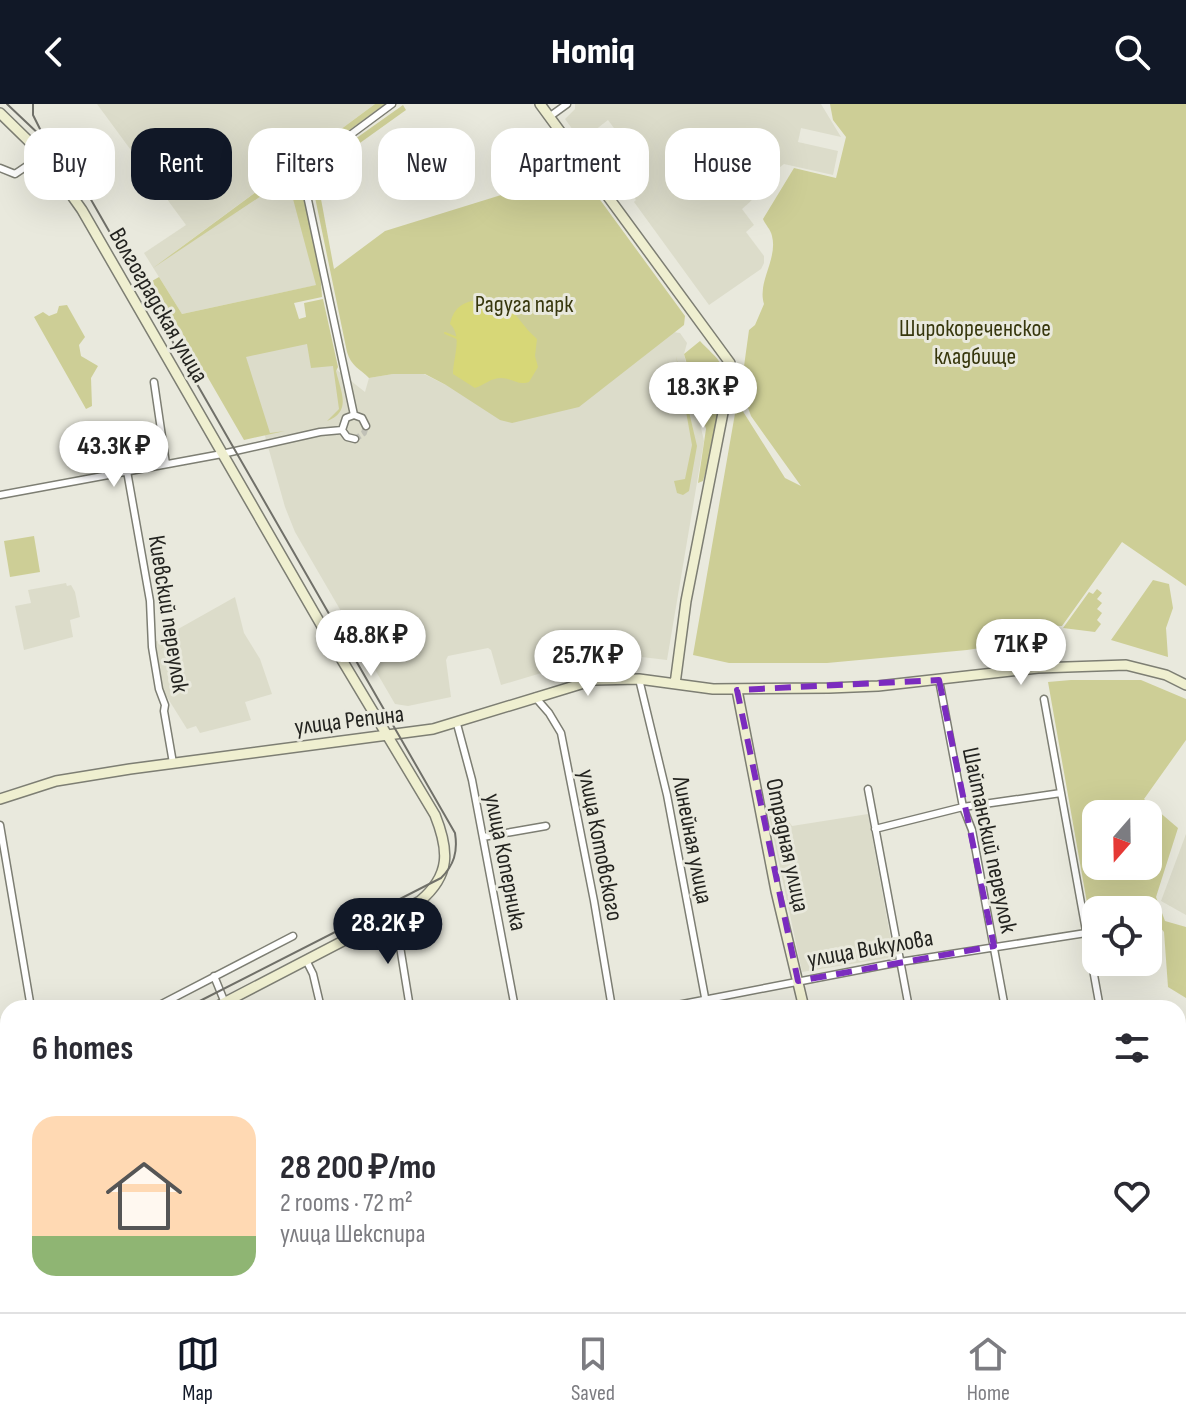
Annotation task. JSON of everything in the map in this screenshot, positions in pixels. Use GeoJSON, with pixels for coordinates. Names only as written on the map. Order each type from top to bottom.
{"type":"FeatureCollection","features":[{"type":"Feature","properties":{"kind":"street"},"geometry":{"type":"LineString","coordinates":[[354,415],[305,186],[311,164],[392,104]]}},
{"type":"Feature","properties":{"kind":"street"},"geometry":{"type":"LineString","coordinates":[[540,104],[730,363],[730,377],[686,601],[675,684]]}},
{"type":"Feature","properties":{"kind":"street"},"geometry":{"type":"LineString","coordinates":[[549,117],[567,104]]}},
{"type":"Feature","properties":{"kind":"street","name":"Волгоградская улица"},"geometry":{"type":"LineString","coordinates":[[0,113],[24,136]]}},
{"type":"Feature","properties":{"kind":"street"},"geometry":{"type":"LineString","coordinates":[[0,168],[15,174],[24,168]]}},
{"type":"Feature","properties":{"kind":"street","name":"Волгоградская улица"},"geometry":{"type":"LineString","coordinates":[[75,200],[387,737]]}},
{"type":"Feature","properties":{"kind":"street"},"geometry":{"type":"LineString","coordinates":[[154,382],[166,464]]}},
{"type":"Feature","properties":{"kind":"street"},"geometry":{"type":"LineString","coordinates":[[355,439],[347,437],[342,430],[343,421],[354,415],[362,418],[366,426]]}},
{"type":"Feature","properties":{"kind":"street"},"geometry":{"type":"LineString","coordinates":[[0,495],[342,430]]}},
{"type":"Feature","properties":{"kind":"street","name":"Киевский переулок"},"geometry":{"type":"LineString","coordinates":[[127,471],[150,601],[152,647],[165,705],[173,763]]}},
{"type":"Feature","properties":{"kind":"street","name":"улица Репина"},"geometry":{"type":"LineString","coordinates":[[0,799],[56,781],[173,763],[387,737],[457,724],[594,680],[639,679],[737,690],[829,688],[939,680],[1038,668],[1126,665],[1166,675],[1186,685]]}},
{"type":"Feature","properties":{"kind":"street","name":"Линейная улица"},"geometry":{"type":"LineString","coordinates":[[639,679],[667,795],[705,999]]}},
{"type":"Feature","properties":{"kind":"street","name":"Шайтанский переулок"},"geometry":{"type":"LineString","coordinates":[[939,680],[963,807],[972,830],[1004,1000]]}},
{"type":"Feature","properties":{"kind":"street","name":"Отрадная улица"},"geometry":{"type":"LineString","coordinates":[[737,690],[776,891],[802,1000]]}},
{"type":"Feature","properties":{"kind":"street","name":"улица Котовского"},"geometry":{"type":"LineString","coordinates":[[535,697],[561,733],[611,1000]]}},
{"type":"Feature","properties":{"kind":"street"},"geometry":{"type":"LineString","coordinates":[[1044,699],[1082,911]]}},
{"type":"Feature","properties":{"kind":"street","name":"улица Коперника"},"geometry":{"type":"LineString","coordinates":[[457,724],[465,749],[514,1000]]}},
{"type":"Feature","properties":{"kind":"street"},"geometry":{"type":"LineString","coordinates":[[235,1000],[306,960],[392,918],[420,901],[441,878],[445,853],[435,815],[387,737]]}},
{"type":"Feature","properties":{"kind":"street"},"geometry":{"type":"LineString","coordinates":[[868,789],[907,1000]]}},
{"type":"Feature","properties":{"kind":"street"},"geometry":{"type":"LineString","coordinates":[[875,829],[963,807],[1061,793]]}},
{"type":"Feature","properties":{"kind":"street"},"geometry":{"type":"LineString","coordinates":[[0,825],[30,1000]]}},
{"type":"Feature","properties":{"kind":"street"},"geometry":{"type":"LineString","coordinates":[[483,837],[546,826]]}},
{"type":"Feature","properties":{"kind":"street"},"geometry":{"type":"LineString","coordinates":[[392,918],[398,934],[409,1000]]}},
{"type":"Feature","properties":{"kind":"street","name":"улица Викулова"},"geometry":{"type":"LineString","coordinates":[[700,1000],[900,962],[1082,934]]}},
{"type":"Feature","properties":{"kind":"street"},"geometry":{"type":"LineString","coordinates":[[169,1000],[293,936]]}},
{"type":"Feature","properties":{"kind":"street"},"geometry":{"type":"LineString","coordinates":[[306,960],[314,976],[319,1000]]}},
{"type":"Feature","properties":{"kind":"street"},"geometry":{"type":"LineString","coordinates":[[214,976],[224,1000]]}},
{"type":"Feature","properties":{"kind":"street"},"geometry":{"type":"LineString","coordinates":[[1094,976],[1099,1000]]}},
{"type":"Feature","properties":{"kind":"highlighted area"},"geometry":{"type":"Polygon","coordinates":[[[939,680],[994,946],[798,981],[737,690],[939,680]]]}},
{"type":"Feature","properties":{"kind":"shaded area"},"geometry":{"type":"Polygon","coordinates":[[[97,104],[375,104],[342,128],[248,128],[248,198],[173,253],[253,200],[295,200],[317,285],[182,314],[144,253],[186,225],[168,200],[232,200],[232,128],[131,128],[131,150],[97,104]]]}},
{"type":"Feature","properties":{"kind":"shaded area"},"geometry":{"type":"Polygon","coordinates":[[[575,104],[821,104],[841,137],[801,128],[798,142],[838,151],[833,175],[784,164],[780,167],[780,128],[665,128],[665,200],[752,200],[742,209],[754,225],[746,232],[764,256],[764,263],[761,269],[709,305],[634,202],[649,200],[649,128],[614,128],[608,120],[598,128],[572,128],[565,119],[575,109],[575,104]]]}},
{"type":"Feature","properties":{"kind":"shaded area"},"geometry":{"type":"Polygon","coordinates":[[[485,298],[503,304],[537,339],[535,356],[538,367],[529,382],[497,378],[475,388],[453,374],[457,341],[450,324],[452,317],[462,305],[485,298]]]}},
{"type":"Feature","properties":{"kind":"shaded area"},"geometry":{"type":"Polygon","coordinates":[[[673,332],[680,333],[687,343],[684,354],[704,441],[667,660],[608,653],[501,685],[488,648],[448,656],[451,697],[408,706],[395,704],[295,532],[285,507],[242,354],[329,335],[337,370],[365,392],[369,378],[424,374],[446,385],[673,332]]]}},
{"type":"Feature","properties":{"kind":"shaded area"},"geometry":{"type":"Polygon","coordinates":[[[66,583],[75,592],[80,617],[70,620],[73,637],[24,650],[15,606],[31,603],[28,590],[66,583]]]}},
{"type":"Feature","properties":{"kind":"shaded area"},"geometry":{"type":"Polygon","coordinates":[[[235,597],[244,633],[260,659],[272,694],[245,702],[251,720],[200,733],[196,726],[187,729],[162,689],[155,642],[235,597]]]}},
{"type":"Feature","properties":{"kind":"shaded area"},"geometry":{"type":"Polygon","coordinates":[[[868,814],[894,957],[802,972],[769,816],[785,816],[792,826],[868,814]]]}},
{"type":"Feature","properties":{"kind":"shaded area"},"geometry":{"type":"Polygon","coordinates":[[[1186,834],[1186,915],[1162,902],[1186,834]]]}},
{"type":"Feature","properties":{"kind":"green space"},"geometry":{"type":"Polygon","coordinates":[[[375,104],[385,104],[352,128],[343,128],[375,104]]]}},
{"type":"Feature","properties":{"kind":"green space","name":"Широкореченское кладбище"},"geometry":{"type":"Polygon","coordinates":[[[830,104],[1186,104],[1186,586],[1122,542],[1062,626],[1037,625],[1041,631],[1029,641],[827,663],[729,663],[693,655],[737,402],[785,478],[801,486],[751,416],[741,388],[749,330],[755,325],[764,304],[763,287],[772,253],[771,234],[763,219],[775,200],[780,200],[780,191],[794,168],[836,178],[846,137],[833,120],[830,104]]]}},
{"type":"Feature","properties":{"kind":"green space","name":"Радуга парк"},"geometry":{"type":"Polygon","coordinates":[[[403,105],[406,110],[362,142],[362,134],[403,105]]]}},
{"type":"Feature","properties":{"kind":"green space"},"geometry":{"type":"Polygon","coordinates":[[[248,198],[255,200],[153,268],[248,198]]]}},
{"type":"Feature","properties":{"kind":"green space","name":"Радуга парк"},"geometry":{"type":"Polygon","coordinates":[[[491,198],[600,200],[685,316],[684,325],[579,407],[512,423],[500,420],[425,374],[369,378],[353,364],[347,352],[316,200],[321,200],[334,269],[385,231],[491,198]]]}},
{"type":"Feature","properties":{"kind":"green space"},"geometry":{"type":"Polygon","coordinates":[[[293,200],[304,200],[320,271],[322,297],[294,303],[299,319],[306,317],[304,303],[323,299],[338,367],[342,407],[335,417],[327,421],[339,409],[333,366],[311,368],[307,344],[246,357],[270,433],[285,431],[244,440],[152,281],[159,277],[182,314],[316,285],[293,200]]]}},
{"type":"Feature","properties":{"kind":"green space"},"geometry":{"type":"Polygon","coordinates":[[[67,305],[85,337],[79,345],[81,356],[98,366],[91,378],[92,406],[86,409],[34,317],[43,312],[49,316],[57,313],[59,306],[67,305]]]}},
{"type":"Feature","properties":{"kind":"green space"},"geometry":{"type":"Polygon","coordinates":[[[700,341],[721,365],[723,389],[714,440],[703,481],[698,483],[706,429],[684,354],[700,341]]]}},
{"type":"Feature","properties":{"kind":"green space"},"geometry":{"type":"Polygon","coordinates":[[[676,356],[697,446],[689,491],[683,495],[677,493],[674,481],[685,479],[692,445],[676,356]]]}},
{"type":"Feature","properties":{"kind":"green space"},"geometry":{"type":"Polygon","coordinates":[[[34,536],[40,572],[10,577],[4,541],[34,536]]]}},
{"type":"Feature","properties":{"kind":"green space"},"geometry":{"type":"Polygon","coordinates":[[[1153,580],[1169,584],[1173,608],[1166,628],[1168,657],[1111,640],[1153,580]]]}},
{"type":"Feature","properties":{"kind":"green space"},"geometry":{"type":"Polygon","coordinates":[[[1097,589],[1102,593],[1097,599],[1102,603],[1097,609],[1102,613],[1097,620],[1101,624],[1095,632],[1063,628],[1089,592],[1093,594],[1097,589]]]}},
{"type":"Feature","properties":{"kind":"green space"},"geometry":{"type":"Polygon","coordinates":[[[1141,680],[1186,699],[1186,740],[1145,800],[1082,800],[1082,874],[1048,682],[1141,680]]]}},
{"type":"Feature","properties":{"kind":"green space"},"geometry":{"type":"Polygon","coordinates":[[[1162,814],[1178,828],[1162,878],[1162,814]]]}},
{"type":"Feature","properties":{"kind":"green space"},"geometry":{"type":"Polygon","coordinates":[[[1083,880],[1161,880],[1156,896],[1086,896],[1083,880]]]}},
{"type":"Feature","properties":{"kind":"green space"},"geometry":{"type":"Polygon","coordinates":[[[1162,913],[1165,921],[1186,927],[1186,998],[1168,987],[1162,913]]]}},
{"type":"Feature","properties":{"kind":"waterway"},"geometry":{"type":"LineString","coordinates":[[445,333],[457,338]]}},
{"type":"Feature","properties":{"kind":"tunnel"},"geometry":{"type":"LineString","coordinates":[[355,439],[364,433],[366,426]]}},
{"type":"Feature","properties":{"kind":"tram line"},"geometry":{"type":"LineString","coordinates":[[7,104],[62,156],[82,184],[455,833],[454,858],[441,878],[202,1000]]}},
{"type":"Feature","properties":{"kind":"tram line"},"geometry":{"type":"LineString","coordinates":[[33,104],[33,115],[40,128]]}}]}
